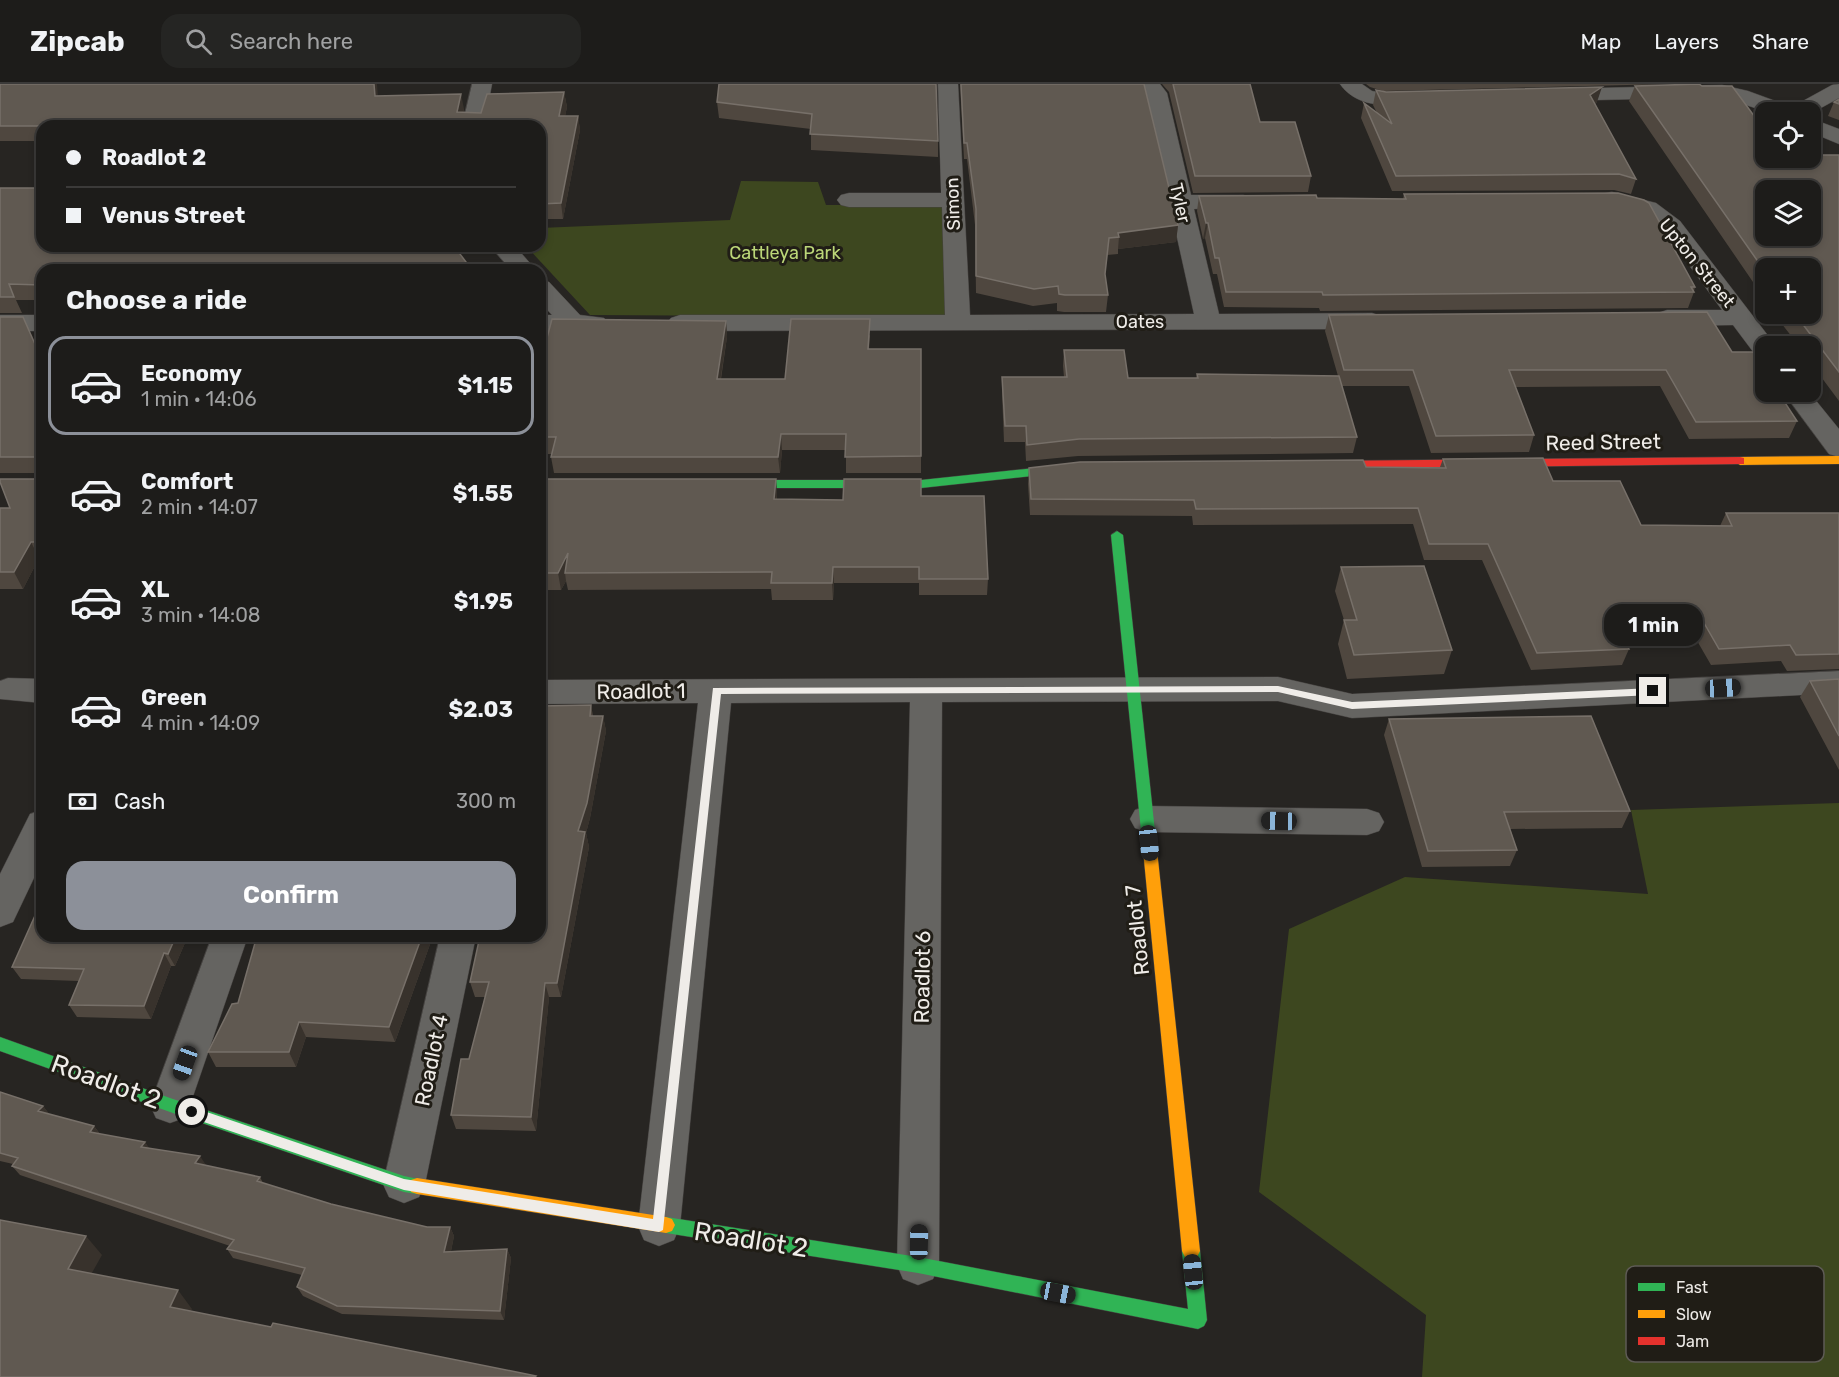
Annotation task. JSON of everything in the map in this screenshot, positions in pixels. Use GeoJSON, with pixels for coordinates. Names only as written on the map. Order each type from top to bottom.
{"type":"FeatureCollection","features":[{"type":"Feature","properties":{"kind":"street"},"geometry":{"type":"LineString","coordinates":[[474,120],[482,84]]}},
{"type":"Feature","properties":{"kind":"street","name":"Simon"},"geometry":{"type":"LineString","coordinates":[[948,84],[958,323]]}},
{"type":"Feature","properties":{"kind":"street","name":"Tyler"},"geometry":{"type":"LineString","coordinates":[[1150,84],[1156,93],[1208,322]]}},
{"type":"Feature","properties":{"kind":"street"},"geometry":{"type":"LineString","coordinates":[[1350,84],[1369,97],[1383,99],[1442,98]]}},
{"type":"Feature","properties":{"kind":"street"},"geometry":{"type":"LineString","coordinates":[[1816,102],[1839,89]]}},
{"type":"Feature","properties":{"kind":"street"},"geometry":{"type":"LineString","coordinates":[[1535,95],[1722,91],[1741,94],[1761,102]]}},
{"type":"Feature","properties":{"kind":"street"},"geometry":{"type":"LineString","coordinates":[[1821,129],[1839,137]]}},
{"type":"Feature","properties":{"kind":"street"},"geometry":{"type":"LineString","coordinates":[[849,200],[953,200]]}},
{"type":"Feature","properties":{"kind":"street","name":"Upton Street"},"geometry":{"type":"LineString","coordinates":[[1590,200],[1631,202],[1661,216],[1672,226],[1755,337]]}},
{"type":"Feature","properties":{"kind":"street"},"geometry":{"type":"LineString","coordinates":[[1180,202],[1262,202]]}},
{"type":"Feature","properties":{"kind":"street"},"geometry":{"type":"LineString","coordinates":[[508,252],[518,264]]}},
{"type":"Feature","properties":{"kind":"street"},"geometry":{"type":"LineString","coordinates":[[546,294],[573,323]]}},
{"type":"Feature","properties":{"kind":"street"},"geometry":{"type":"LineString","coordinates":[[1645,318],[1740,317]]}},
{"type":"Feature","properties":{"kind":"street","name":"Oates"},"geometry":{"type":"LineString","coordinates":[[655,323],[1397,320]]}},
{"type":"Feature","properties":{"kind":"street"},"geometry":{"type":"LineString","coordinates":[[0,323],[36,323]]}},
{"type":"Feature","properties":{"kind":"street"},"geometry":{"type":"LineString","coordinates":[[546,323],[620,323]]}},
{"type":"Feature","properties":{"kind":"street"},"geometry":{"type":"LineString","coordinates":[[1804,402],[1839,448]]}},
{"type":"Feature","properties":{"kind":"street","name":"Reed Street"},"geometry":{"type":"LineString","coordinates":[[1304,465],[1839,460]]}},
{"type":"Feature","properties":{"kind":"street"},"geometry":{"type":"LineString","coordinates":[[718,484],[921,484],[1090,467]]}},
{"type":"Feature","properties":{"kind":"street","name":"Roadlot 7"},"geometry":{"type":"LineString","coordinates":[[1117,535],[1198,1320]]}},
{"type":"Feature","properties":{"kind":"street","name":"Roadlot 1"},"geometry":{"type":"LineString","coordinates":[[546,692],[1278,689],[1352,706],[1839,682]]}},
{"type":"Feature","properties":{"kind":"street","name":"Roadlot 6"},"geometry":{"type":"LineString","coordinates":[[918,1265],[926,689]]}},
{"type":"Feature","properties":{"kind":"street"},"geometry":{"type":"LineString","coordinates":[[8,690],[36,691]]}},
{"type":"Feature","properties":{"kind":"street"},"geometry":{"type":"LineString","coordinates":[[659,1226],[716,690]]}},
{"type":"Feature","properties":{"kind":"street"},"geometry":{"type":"LineString","coordinates":[[1147,819],[1367,822]]}},
{"type":"Feature","properties":{"kind":"street"},"geometry":{"type":"LineString","coordinates":[[0,912],[36,836]]}},
{"type":"Feature","properties":{"kind":"street"},"geometry":{"type":"LineString","coordinates":[[170,1105],[228,942]]}},
{"type":"Feature","properties":{"kind":"street","name":"Roadlot 4"},"geometry":{"type":"LineString","coordinates":[[404,1184],[457,942]]}},
{"type":"Feature","properties":{"kind":"street","name":"Roadlot 2"},"geometry":{"type":"LineString","coordinates":[[0,1044],[170,1105],[404,1184],[918,1265],[1198,1320]]}},
{"type":"Feature","properties":{"kind":"green space","name":"Cattleya Park"},"geometry":{"type":"Polygon","coordinates":[[[741,181],[818,182],[826,205],[945,205],[949,317],[590,315],[546,268],[546,264],[543,264],[532,252],[546,252],[546,228],[730,220],[741,181]]]}},
{"type":"Feature","properties":{"kind":"green space"},"geometry":{"type":"Polygon","coordinates":[[[1839,803],[1839,1377],[1422,1377],[1426,1315],[1259,1192],[1289,929],[1405,877],[1648,894],[1631,810],[1839,803]]]}},
{"type":"Feature","properties":{"kind":"building"},"geometry":{"type":"Polygon","coordinates":[[[0,84],[374,84],[375,96],[461,94],[457,112],[481,113],[487,94],[564,92],[559,116],[578,116],[561,203],[546,204],[546,120],[36,120],[36,126],[0,126],[0,84]]]}},
{"type":"Feature","properties":{"kind":"building"},"geometry":{"type":"Polygon","coordinates":[[[719,84],[936,84],[938,141],[810,134],[812,114],[717,102],[719,84]]]}},
{"type":"Feature","properties":{"kind":"building"},"geometry":{"type":"Polygon","coordinates":[[[961,84],[1144,84],[1178,225],[1118,233],[1119,237],[1109,238],[1105,274],[1108,295],[1065,295],[1059,294],[1058,286],[1034,289],[976,276],[976,209],[967,143],[964,143],[961,84]]]}},
{"type":"Feature","properties":{"kind":"building"},"geometry":{"type":"Polygon","coordinates":[[[1173,84],[1250,84],[1260,122],[1295,122],[1311,176],[1195,176],[1173,84]]]}},
{"type":"Feature","properties":{"kind":"building"},"geometry":{"type":"Polygon","coordinates":[[[1699,84],[1702,86],[1732,86],[1755,117],[1755,168],[1821,168],[1821,155],[1839,155],[1839,372],[1821,348],[1821,336],[1812,336],[1803,324],[1821,324],[1821,258],[1755,258],[1635,86],[1699,84]]]}},
{"type":"Feature","properties":{"kind":"building"},"geometry":{"type":"Polygon","coordinates":[[[1602,87],[1590,95],[1636,179],[1619,174],[1396,176],[1364,103],[1392,124],[1376,90],[1386,92],[1602,87]]]}},
{"type":"Feature","properties":{"kind":"building"},"geometry":{"type":"Polygon","coordinates":[[[0,188],[35,188],[36,252],[458,252],[468,264],[36,264],[36,285],[9,284],[14,297],[0,297],[0,188]]]}},
{"type":"Feature","properties":{"kind":"building"},"geometry":{"type":"Polygon","coordinates":[[[1618,193],[1649,203],[1695,287],[1691,287],[1694,292],[1323,295],[1322,292],[1226,292],[1219,258],[1215,258],[1208,223],[1206,223],[1199,196],[1316,195],[1317,198],[1406,199],[1404,194],[1618,193]]]}},
{"type":"Feature","properties":{"kind":"building"},"geometry":{"type":"Polygon","coordinates":[[[1707,312],[1732,352],[1753,352],[1755,355],[1755,402],[1785,402],[1797,421],[1696,422],[1666,370],[1509,370],[1534,435],[1436,436],[1413,370],[1344,370],[1329,315],[1707,312]]]}},
{"type":"Feature","properties":{"kind":"building"},"geometry":{"type":"Polygon","coordinates":[[[0,317],[23,317],[36,346],[36,457],[0,457],[0,317]]]}},
{"type":"Feature","properties":{"kind":"building"},"geometry":{"type":"Polygon","coordinates":[[[552,319],[726,321],[717,379],[785,379],[791,319],[870,319],[868,349],[921,349],[921,456],[845,457],[846,434],[781,434],[778,457],[551,457],[556,437],[546,437],[546,342],[552,319]]]}},
{"type":"Feature","properties":{"kind":"building"},"geometry":{"type":"Polygon","coordinates":[[[1064,350],[1124,350],[1128,378],[1198,378],[1197,374],[1339,376],[1357,437],[1079,439],[1027,445],[1026,426],[1005,426],[1002,377],[1067,377],[1064,350]]]}},
{"type":"Feature","properties":{"kind":"building"},"geometry":{"type":"Polygon","coordinates":[[[1543,458],[1553,481],[1620,481],[1641,525],[1732,526],[1726,513],[1839,513],[1839,654],[1796,655],[1790,645],[1719,649],[1704,623],[1618,628],[1629,649],[1537,653],[1488,544],[1429,544],[1418,508],[1196,509],[1194,500],[1031,499],[1029,468],[1080,462],[1363,460],[1366,467],[1446,468],[1443,459],[1543,458]]]}},
{"type":"Feature","properties":{"kind":"building"},"geometry":{"type":"Polygon","coordinates":[[[36,477],[36,542],[31,542],[14,572],[0,572],[0,508],[10,508],[0,479],[34,479],[36,477]]]}},
{"type":"Feature","properties":{"kind":"building"},"geometry":{"type":"Polygon","coordinates":[[[546,479],[776,479],[774,499],[843,500],[844,479],[921,479],[921,496],[984,496],[988,579],[919,579],[919,567],[833,567],[832,583],[771,583],[772,572],[565,573],[568,553],[558,573],[546,573],[546,479]]]}},
{"type":"Feature","properties":{"kind":"building"},"geometry":{"type":"Polygon","coordinates":[[[1424,566],[1452,650],[1354,655],[1344,620],[1357,620],[1341,567],[1424,566]]]}},
{"type":"Feature","properties":{"kind":"building"},"geometry":{"type":"Polygon","coordinates":[[[1839,679],[1839,736],[1810,681],[1839,679]]]}},
{"type":"Feature","properties":{"kind":"building"},"geometry":{"type":"Polygon","coordinates":[[[591,705],[590,716],[603,716],[587,803],[578,831],[585,832],[557,983],[545,983],[531,1117],[451,1115],[461,1059],[469,1059],[489,982],[470,982],[479,942],[546,942],[546,706],[591,705]]]}},
{"type":"Feature","properties":{"kind":"building"},"geometry":{"type":"Polygon","coordinates":[[[1591,716],[1630,811],[1504,812],[1517,850],[1428,851],[1389,719],[1591,716]]]}},
{"type":"Feature","properties":{"kind":"building"},"geometry":{"type":"Polygon","coordinates":[[[36,913],[36,942],[173,942],[168,954],[164,953],[144,1006],[69,1005],[84,969],[12,967],[36,913]]]}},
{"type":"Feature","properties":{"kind":"building"},"geometry":{"type":"Polygon","coordinates":[[[255,942],[420,942],[389,1027],[299,1022],[289,1052],[208,1052],[232,1004],[238,1003],[255,942]]]}},
{"type":"Feature","properties":{"kind":"building"},"geometry":{"type":"Polygon","coordinates":[[[0,1092],[43,1106],[38,1111],[94,1126],[90,1132],[145,1142],[141,1147],[200,1156],[195,1163],[260,1177],[257,1181],[331,1204],[427,1227],[450,1227],[444,1252],[507,1249],[500,1311],[337,1306],[297,1287],[305,1268],[227,1249],[234,1240],[12,1166],[18,1158],[0,1153],[0,1092]]]}},
{"type":"Feature","properties":{"kind":"building"},"geometry":{"type":"Polygon","coordinates":[[[0,1220],[86,1236],[68,1269],[178,1290],[170,1307],[271,1327],[273,1323],[536,1376],[0,1377],[0,1220]]]}},
{"type":"Feature","properties":{"kind":"traffic: fast"},"geometry":{"type":"LineString","coordinates":[[731,484],[921,484],[1074,468]]}},
{"type":"Feature","properties":{"kind":"traffic: fast"},"geometry":{"type":"LineString","coordinates":[[1117,535],[1150,850]]}},
{"type":"Feature","properties":{"kind":"traffic: fast"},"geometry":{"type":"LineString","coordinates":[[0,1044],[170,1105],[404,1184],[417,1186]]}},
{"type":"Feature","properties":{"kind":"traffic: fast"},"geometry":{"type":"LineString","coordinates":[[666,1225],[918,1265],[1198,1320],[1191,1251]]}},
{"type":"Feature","properties":{"kind":"traffic: slow"},"geometry":{"type":"LineString","coordinates":[[1740,461],[1839,460]]}},
{"type":"Feature","properties":{"kind":"traffic: slow"},"geometry":{"type":"LineString","coordinates":[[1150,850],[1191,1251]]}},
{"type":"Feature","properties":{"kind":"traffic: slow"},"geometry":{"type":"LineString","coordinates":[[417,1186],[666,1225]]}},
{"type":"Feature","properties":{"kind":"traffic: jam"},"geometry":{"type":"LineString","coordinates":[[1321,465],[1740,461]]}},
{"type":"Feature","properties":{"kind":"route"},"geometry":{"type":"LineString","coordinates":[[192,1112],[404,1184],[659,1226],[716,690],[1278,689],[1352,706],[1653,691]]}}]}
